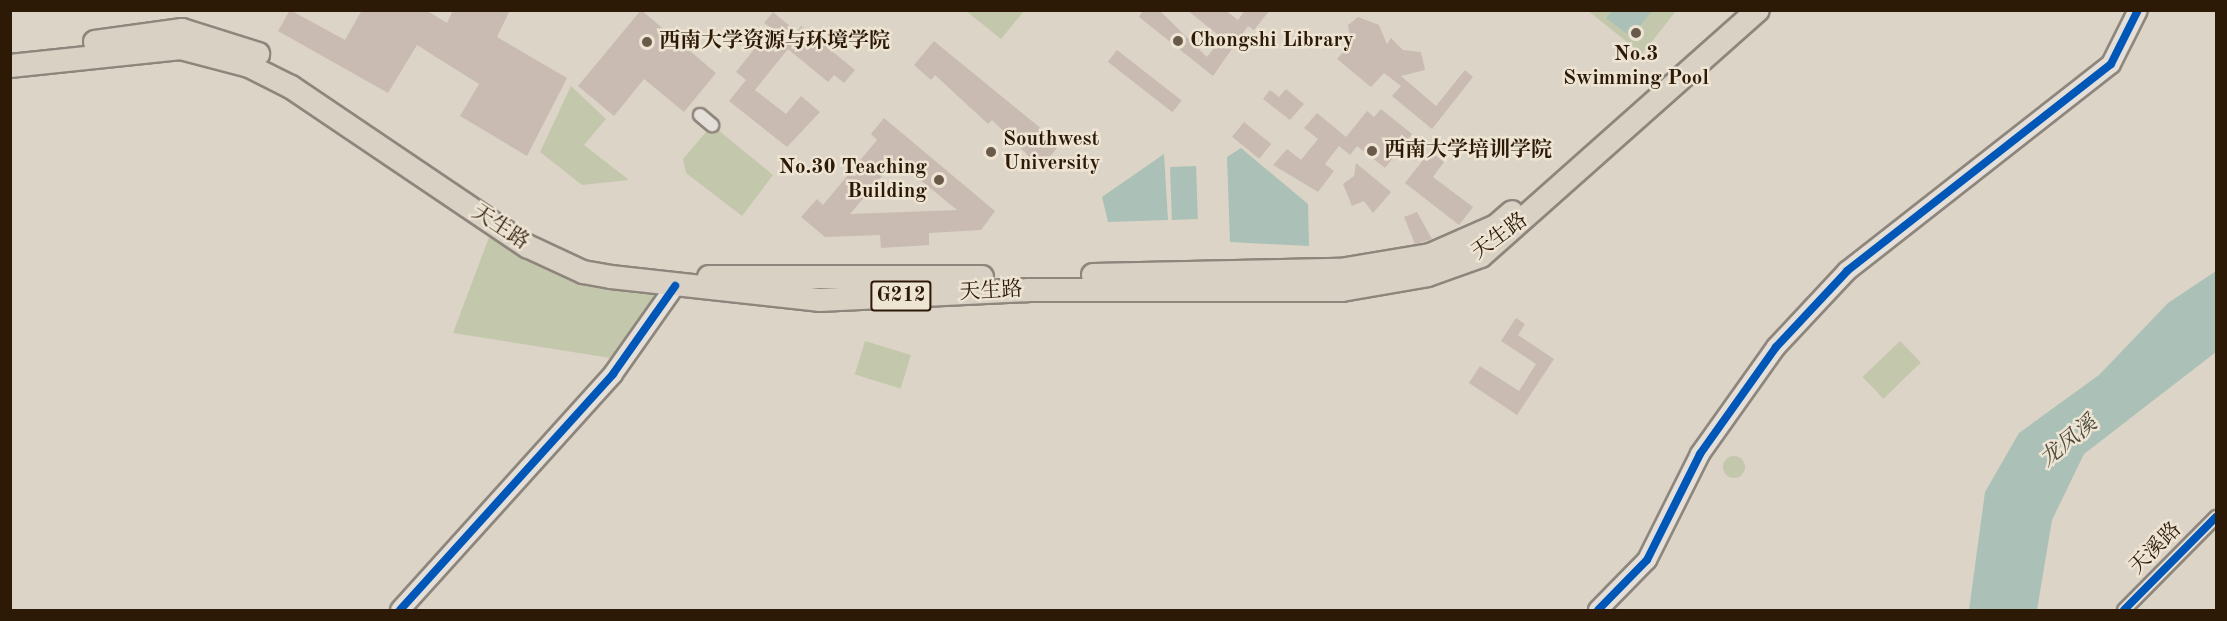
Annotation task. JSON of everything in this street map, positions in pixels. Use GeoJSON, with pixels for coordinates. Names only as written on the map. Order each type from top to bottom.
{"type":"FeatureCollection","features":[{"type":"Feature","properties":{"kind":"highway","name":"天生路"},"geometry":{"type":"LineString","coordinates":[[10,54],[153,31],[183,30],[221,39],[298,77],[530,234],[562,252],[611,267],[804,280],[1328,270],[1430,255],[1496,226],[1740,10]]}},
{"type":"Feature","properties":{"kind":"highway","name":"天生路"},"geometry":{"type":"LineString","coordinates":[[10,66],[142,49],[181,48],[228,59],[291,87],[557,262],[584,272],[675,286],[819,300],[1028,290],[1342,290],[1428,275],[1481,256],[1522,224],[1616,133],[1758,10]]}},
{"type":"Feature","properties":{"kind":"street"},"geometry":{"type":"LineString","coordinates":[[1598,610],[1647,560],[1700,454],[1776,347],[1847,271],[2111,64],[2138,10]]}},
{"type":"Feature","properties":{"kind":"street"},"geometry":{"type":"LineString","coordinates":[[700,115],[712,125]]}},
{"type":"Feature","properties":{"kind":"street"},"geometry":{"type":"LineString","coordinates":[[400,610],[613,374],[675,286]]}},
{"type":"Feature","properties":{"kind":"street","name":"天溪路"},"geometry":{"type":"LineString","coordinates":[[2124,610],[2217,517]]}},
{"type":"Feature","properties":{"kind":"shaded area","name":"No.3 Swimming Pool"},"geometry":{"type":"Polygon","coordinates":[[[1587,10],[1676,11],[1642,54],[1587,10]]]}},
{"type":"Feature","properties":{"kind":"shaded area"},"geometry":{"type":"Polygon","coordinates":[[[966,11],[1024,11],[1001,39],[966,11]]]}},
{"type":"Feature","properties":{"kind":"shaded area"},"geometry":{"type":"Polygon","coordinates":[[[571,86],[606,119],[584,145],[629,180],[582,185],[540,152],[571,86]]]}},
{"type":"Feature","properties":{"kind":"shaded area"},"geometry":{"type":"Polygon","coordinates":[[[712,125],[773,175],[742,216],[686,173],[683,159],[712,125]]]}},
{"type":"Feature","properties":{"kind":"shaded area"},"geometry":{"type":"Polygon","coordinates":[[[494,224],[527,246],[675,286],[623,360],[453,333],[494,224]]]}},
{"type":"Feature","properties":{"kind":"shaded area"},"geometry":{"type":"Polygon","coordinates":[[[865,341],[911,355],[901,389],[855,374],[865,341]]]}},
{"type":"Feature","properties":{"kind":"shaded area"},"geometry":{"type":"Polygon","coordinates":[[[1900,341],[1921,363],[1883,399],[1863,377],[1900,341]]]}},
{"type":"Feature","properties":{"kind":"shaded area"},"geometry":{"type":"Polygon","coordinates":[[[1734,456],[1742,459],[1745,467],[1742,475],[1734,478],[1726,475],[1723,467],[1726,459],[1734,456]]]}},
{"type":"Feature","properties":{"kind":"water"},"geometry":{"type":"Polygon","coordinates":[[[1612,11],[1652,11],[1631,37],[1606,18],[1612,11]]]}},
{"type":"Feature","properties":{"kind":"water"},"geometry":{"type":"Polygon","coordinates":[[[1241,148],[1308,204],[1309,246],[1230,242],[1227,157],[1241,148]]]}},
{"type":"Feature","properties":{"kind":"water"},"geometry":{"type":"Polygon","coordinates":[[[1164,154],[1168,220],[1108,222],[1102,197],[1164,154]]]}},
{"type":"Feature","properties":{"kind":"water"},"geometry":{"type":"Polygon","coordinates":[[[1196,166],[1198,219],[1172,220],[1170,167],[1196,166]]]}},
{"type":"Feature","properties":{"kind":"water","name":"龙凤溪"},"geometry":{"type":"Polygon","coordinates":[[[2216,271],[2216,352],[2084,454],[2052,520],[2037,610],[1969,610],[1985,492],[2019,433],[2099,375],[2168,303],[2216,271]]]}},
{"type":"Feature","properties":{"kind":"building"},"geometry":{"type":"Polygon","coordinates":[[[290,10],[345,40],[362,10],[426,10],[447,23],[453,10],[510,10],[497,37],[567,78],[527,156],[460,116],[479,84],[417,45],[388,93],[278,31],[290,10]]]}},
{"type":"Feature","properties":{"kind":"building","name":"西南大学资源与环境学院"},"geometry":{"type":"Polygon","coordinates":[[[641,10],[716,73],[684,112],[644,79],[614,116],[578,86],[641,10]]]}},
{"type":"Feature","properties":{"kind":"building","name":"Chongshi Library"},"geometry":{"type":"Polygon","coordinates":[[[1143,10],[1159,10],[1207,57],[1222,38],[1187,10],[1225,10],[1238,20],[1245,10],[1270,10],[1254,30],[1248,26],[1213,76],[1139,17],[1143,10]]]}},
{"type":"Feature","properties":{"kind":"building"},"geometry":{"type":"Polygon","coordinates":[[[773,12],[797,32],[801,26],[855,70],[844,83],[834,75],[828,82],[788,49],[755,90],[786,114],[801,96],[820,112],[787,147],[729,101],[746,80],[736,72],[771,28],[764,23],[773,12]]]}},
{"type":"Feature","properties":{"kind":"building"},"geometry":{"type":"Polygon","coordinates":[[[1358,17],[1379,25],[1387,44],[1391,38],[1403,50],[1421,52],[1425,70],[1401,76],[1436,106],[1465,70],[1473,77],[1432,129],[1392,96],[1401,86],[1384,73],[1371,87],[1337,59],[1351,43],[1348,25],[1358,17]]]}},
{"type":"Feature","properties":{"kind":"building"},"geometry":{"type":"Polygon","coordinates":[[[934,41],[1060,144],[1041,168],[992,120],[988,124],[935,75],[931,80],[914,65],[934,41]]]}},
{"type":"Feature","properties":{"kind":"building"},"geometry":{"type":"Polygon","coordinates":[[[1117,50],[1182,100],[1172,112],[1108,62],[1117,50]]]}},
{"type":"Feature","properties":{"kind":"building"},"geometry":{"type":"Polygon","coordinates":[[[1286,89],[1304,104],[1290,120],[1263,99],[1270,90],[1279,97],[1286,89]]]}},
{"type":"Feature","properties":{"kind":"building"},"geometry":{"type":"Polygon","coordinates":[[[1381,109],[1412,134],[1385,168],[1357,146],[1350,155],[1339,146],[1325,164],[1334,171],[1318,192],[1273,165],[1287,149],[1301,160],[1318,139],[1304,128],[1317,113],[1346,137],[1367,111],[1374,117],[1381,109]]]}},
{"type":"Feature","properties":{"kind":"building","name":"No.30 Teaching Building"},"geometry":{"type":"Polygon","coordinates":[[[884,118],[995,211],[981,230],[929,233],[929,245],[881,248],[880,235],[825,237],[801,217],[817,199],[823,205],[877,140],[871,134],[884,118]],[[896,160],[850,214],[957,210],[896,160]]]}},
{"type":"Feature","properties":{"kind":"building"},"geometry":{"type":"Polygon","coordinates":[[[1244,122],[1271,144],[1259,159],[1232,137],[1244,122]]]}},
{"type":"Feature","properties":{"kind":"building"},"geometry":{"type":"Polygon","coordinates":[[[1430,151],[1444,162],[1433,177],[1473,207],[1459,225],[1405,183],[1430,151]]]}},
{"type":"Feature","properties":{"kind":"building"},"geometry":{"type":"Polygon","coordinates":[[[1356,163],[1391,192],[1373,213],[1364,201],[1352,206],[1343,184],[1354,176],[1356,163]]]}},
{"type":"Feature","properties":{"kind":"building"},"geometry":{"type":"Polygon","coordinates":[[[1417,212],[1432,239],[1415,244],[1404,217],[1417,212]]]}},
{"type":"Feature","properties":{"kind":"building"},"geometry":{"type":"Polygon","coordinates":[[[1516,318],[1525,324],[1518,335],[1554,359],[1517,415],[1469,383],[1480,366],[1519,391],[1536,364],[1501,341],[1516,318]]]}},
{"type":"Feature","properties":{"kind":"cycle path"},"geometry":{"type":"LineString","coordinates":[[1598,610],[1647,560],[1700,454],[1776,347],[1847,271],[2111,64],[2138,10]]}},
{"type":"Feature","properties":{"kind":"cycle path"},"geometry":{"type":"LineString","coordinates":[[400,610],[613,374],[675,286]]}},
{"type":"Feature","properties":{"kind":"cycle path"},"geometry":{"type":"LineString","coordinates":[[2124,610],[2216,517]]}},
{"type":"Feature","properties":{"kind":"place","name":"No.3 Swimming Pool"},"geometry":{"type":"Point","coordinates":[1636,33]}},
{"type":"Feature","properties":{"kind":"place","name":"Chongshi Library"},"geometry":{"type":"Point","coordinates":[1178,41]}},
{"type":"Feature","properties":{"kind":"place","name":"西南大学资源与环境学院"},"geometry":{"type":"Point","coordinates":[647,42]}},
{"type":"Feature","properties":{"kind":"place","name":"西南大学培训学院"},"geometry":{"type":"Point","coordinates":[1372,151]}},
{"type":"Feature","properties":{"kind":"place","name":"Southwest University"},"geometry":{"type":"Point","coordinates":[991,152]}},
{"type":"Feature","properties":{"kind":"place","name":"No.30 Teaching Building"},"geometry":{"type":"Point","coordinates":[939,180]}}]}
